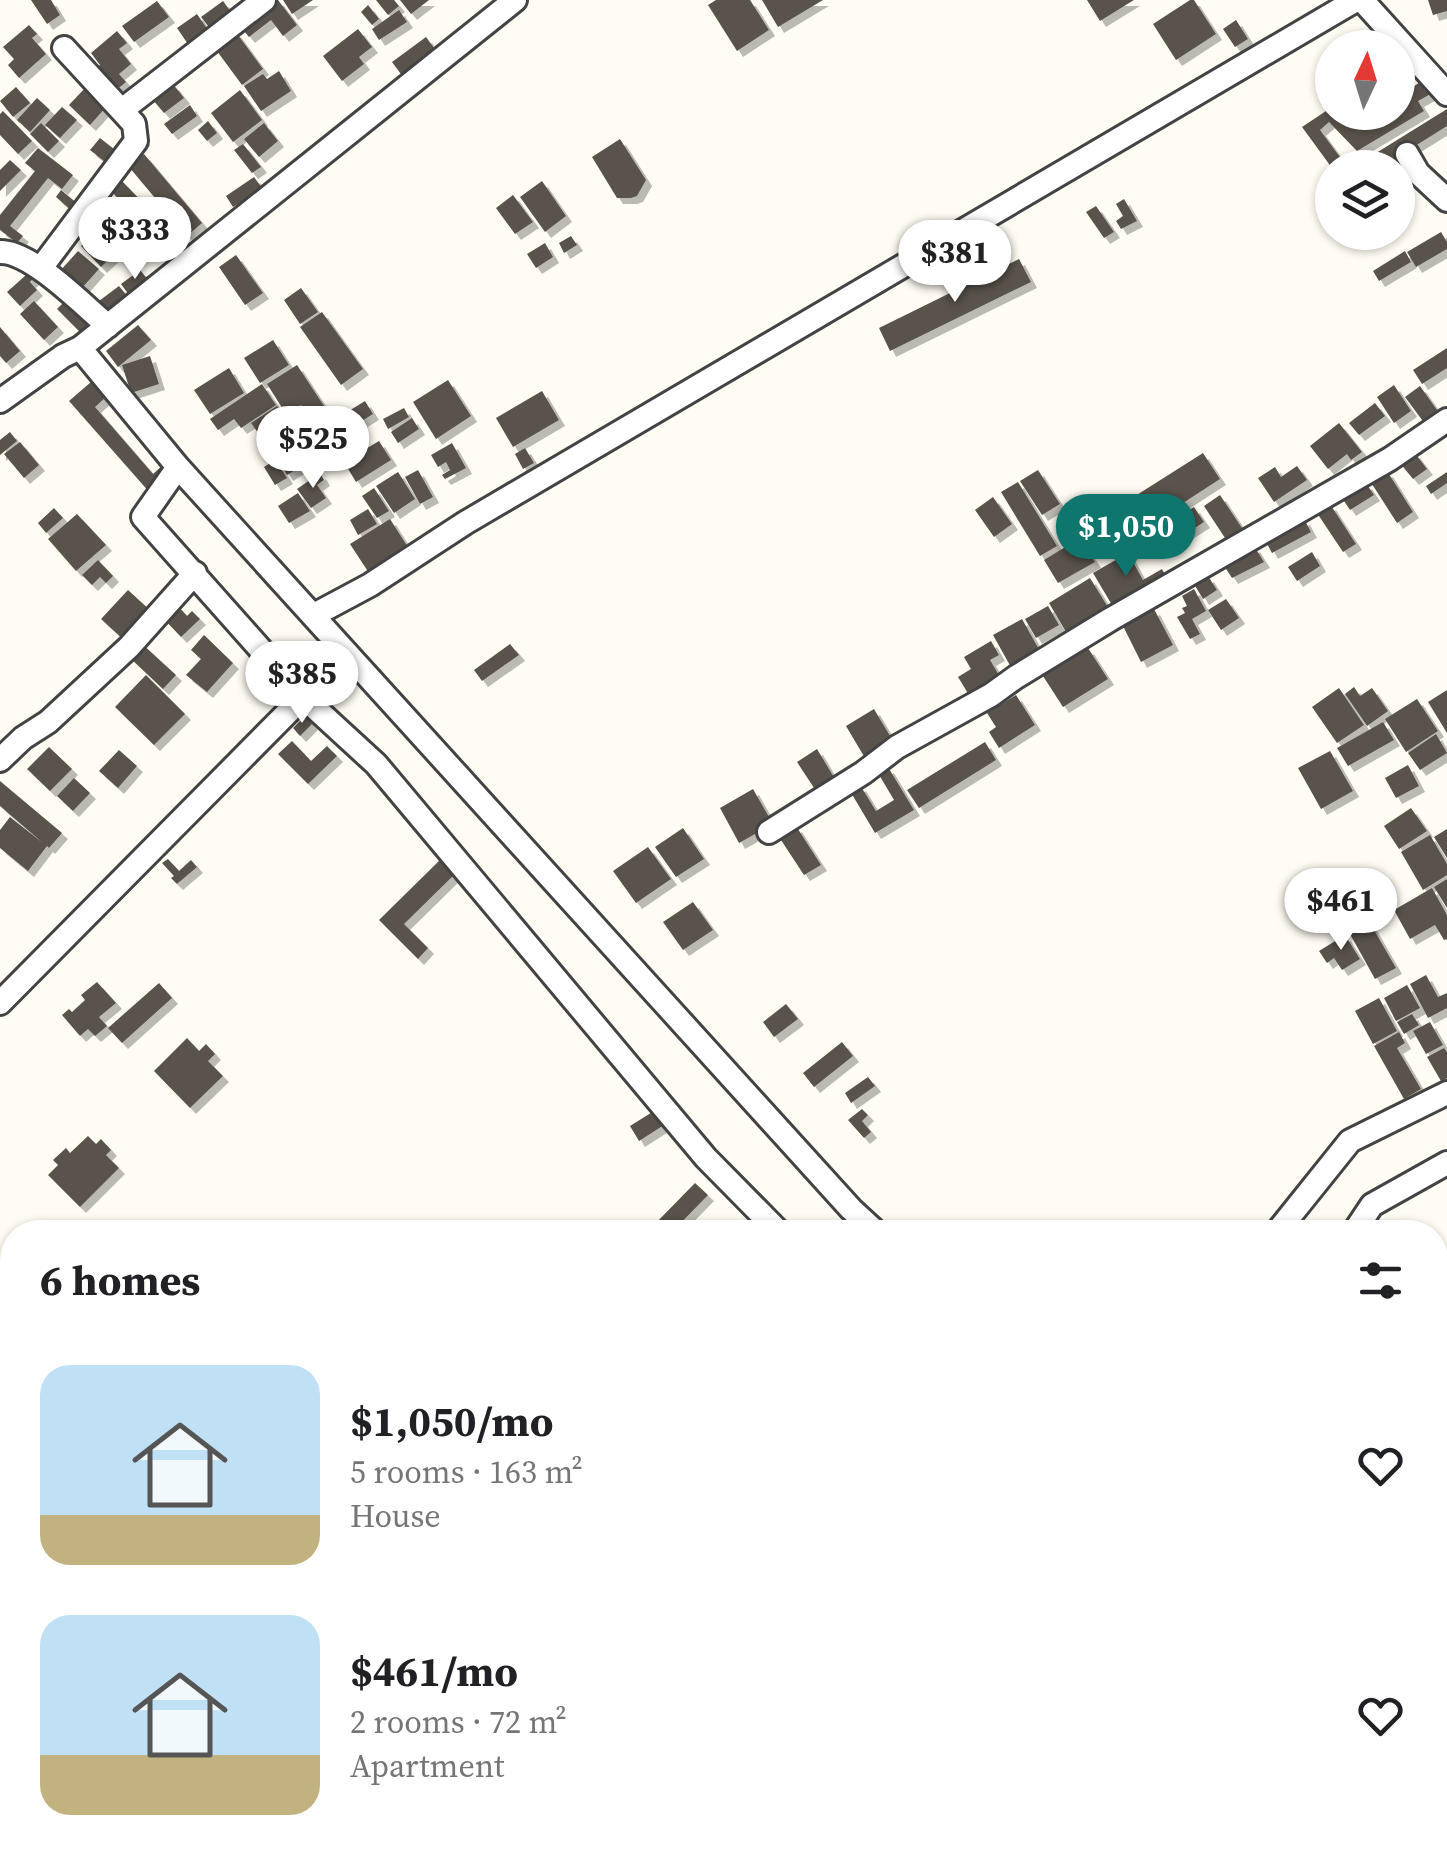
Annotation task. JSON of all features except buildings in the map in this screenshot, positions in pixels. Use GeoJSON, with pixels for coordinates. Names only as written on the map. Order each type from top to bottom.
{"type":"FeatureCollection","features":[{"type":"Feature","properties":{"kind":"street"},"geometry":{"type":"LineString","coordinates":[[122,110],[264,0]]}},
{"type":"Feature","properties":{"kind":"street"},"geometry":{"type":"LineString","coordinates":[[2,398],[108,326],[515,0]]}},
{"type":"Feature","properties":{"kind":"street"},"geometry":{"type":"LineString","coordinates":[[314,615],[1359,0],[1447,94]]}},
{"type":"Feature","properties":{"kind":"street"},"geometry":{"type":"LineString","coordinates":[[41,268],[136,142],[134,124],[64,48]]}},
{"type":"Feature","properties":{"kind":"street"},"geometry":{"type":"LineString","coordinates":[[1415,168],[1447,200]]}},
{"type":"Feature","properties":{"kind":"street"},"geometry":{"type":"LineString","coordinates":[[0,252],[6,251],[41,268],[108,326]]}},
{"type":"Feature","properties":{"kind":"street"},"geometry":{"type":"LineString","coordinates":[[71,352],[863,1220]]}},
{"type":"Feature","properties":{"kind":"street"},"geometry":{"type":"LineString","coordinates":[[769,832],[897,747],[1390,460],[1447,420]]}},
{"type":"Feature","properties":{"kind":"street"},"geometry":{"type":"LineString","coordinates":[[178,467],[143,517],[303,697],[376,764],[706,1158],[767,1220]]}},
{"type":"Feature","properties":{"kind":"street"},"geometry":{"type":"LineString","coordinates":[[0,760],[22,738],[48,722],[129,647],[195,573]]}},
{"type":"Feature","properties":{"kind":"street"},"geometry":{"type":"LineString","coordinates":[[0,1002],[303,697]]}},
{"type":"Feature","properties":{"kind":"street"},"geometry":{"type":"LineString","coordinates":[[1287,1220],[1350,1141],[1447,1094]]}},
{"type":"Feature","properties":{"kind":"street"},"geometry":{"type":"LineString","coordinates":[[1362,1220],[1372,1204],[1447,1163]]}}]}
